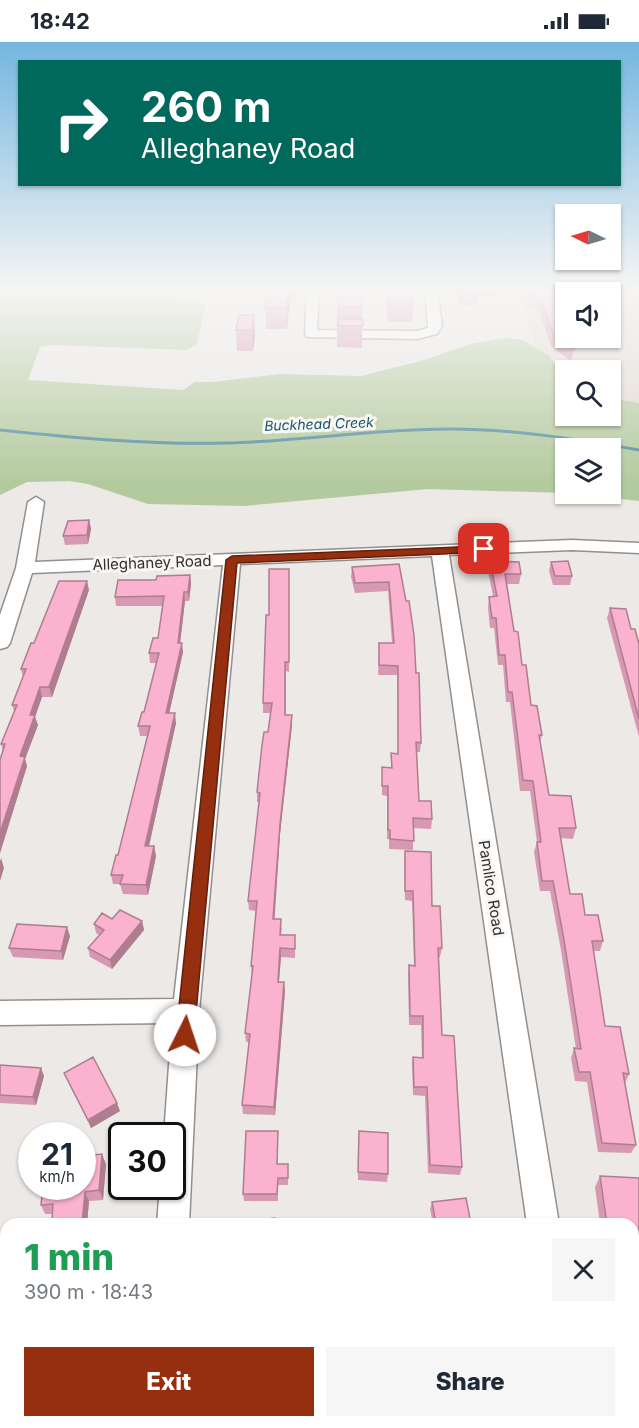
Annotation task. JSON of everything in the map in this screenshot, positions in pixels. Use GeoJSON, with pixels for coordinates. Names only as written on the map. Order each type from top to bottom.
{"type":"FeatureCollection","features":[{"type":"Feature","properties":{"kind":"street"},"geometry":{"type":"LineString","coordinates":[[0,643],[25,568],[36,502]]}},
{"type":"Feature","properties":{"kind":"street","name":"Alleghaney Road"},"geometry":{"type":"LineString","coordinates":[[25,568],[572,545],[639,548]]}},
{"type":"Feature","properties":{"kind":"street","name":"Pamlico Road"},"geometry":{"type":"LineString","coordinates":[[440,551],[542,1218]]}},
{"type":"Feature","properties":{"kind":"street"},"geometry":{"type":"LineString","coordinates":[[173,1218],[186,1011],[232,560]]}},
{"type":"Feature","properties":{"kind":"street"},"geometry":{"type":"LineString","coordinates":[[0,1013],[186,1011]]}},
{"type":"Feature","properties":{"kind":"shaded area"},"geometry":{"type":"Polygon","coordinates":[[[538,354],[639,354],[639,403],[621,400],[621,360],[555,360],[555,388],[547,386],[538,354]]]}},
{"type":"Feature","properties":{"kind":"green space"},"geometry":{"type":"Polygon","coordinates":[[[0,354],[38,354],[28,380],[184,390],[194,382],[280,374],[361,376],[442,354],[546,354],[550,356],[555,366],[555,426],[621,426],[621,400],[639,403],[639,501],[621,499],[621,438],[555,438],[555,493],[428,489],[244,506],[148,504],[88,484],[69,481],[27,482],[0,495],[0,354]]]}},
{"type":"Feature","properties":{"kind":"building"},"geometry":{"type":"Polygon","coordinates":[[[89,520],[87,535],[63,536],[68,521],[89,520]]]}},
{"type":"Feature","properties":{"kind":"building"},"geometry":{"type":"Polygon","coordinates":[[[490,561],[519,562],[521,574],[505,574],[514,631],[518,632],[522,665],[526,665],[531,705],[537,706],[542,735],[539,735],[549,795],[571,796],[576,828],[559,828],[570,894],[582,894],[585,915],[598,915],[603,941],[592,941],[605,1026],[620,1027],[629,1074],[623,1073],[636,1145],[602,1143],[590,1072],[579,1072],[574,1048],[581,1049],[564,940],[553,881],[542,881],[537,842],[541,842],[533,781],[523,780],[512,692],[508,692],[505,655],[499,655],[496,618],[492,618],[489,597],[497,596],[490,561]]]}},
{"type":"Feature","properties":{"kind":"building"},"geometry":{"type":"Polygon","coordinates":[[[568,561],[572,576],[555,576],[551,562],[568,561]]]}},
{"type":"Feature","properties":{"kind":"building"},"geometry":{"type":"Polygon","coordinates":[[[399,564],[406,601],[409,601],[416,673],[419,673],[421,743],[416,742],[419,801],[431,801],[432,819],[413,818],[414,841],[390,839],[388,786],[382,786],[382,767],[392,768],[391,753],[398,754],[398,666],[379,665],[379,643],[394,643],[389,582],[355,583],[352,567],[399,564]]]}},
{"type":"Feature","properties":{"kind":"building"},"geometry":{"type":"Polygon","coordinates":[[[269,569],[289,569],[289,662],[285,662],[285,715],[292,715],[280,824],[273,919],[281,919],[280,935],[295,935],[295,949],[280,948],[278,982],[284,982],[274,1107],[242,1105],[250,1034],[245,1033],[253,966],[251,966],[257,901],[248,901],[260,793],[257,792],[262,745],[264,732],[268,732],[272,703],[263,703],[266,615],[269,615],[269,569]]]}},
{"type":"Feature","properties":{"kind":"building"},"geometry":{"type":"Polygon","coordinates":[[[190,575],[188,592],[184,592],[178,643],[182,643],[166,713],[175,713],[145,846],[154,846],[146,885],[120,884],[123,875],[111,875],[150,726],[138,726],[142,712],[144,712],[159,653],[149,653],[153,638],[158,638],[164,596],[115,597],[118,580],[156,580],[157,576],[190,575]]]}},
{"type":"Feature","properties":{"kind":"building"},"geometry":{"type":"Polygon","coordinates":[[[59,581],[87,581],[49,687],[40,687],[30,715],[35,715],[20,756],[25,757],[0,833],[0,760],[5,744],[1,744],[17,705],[12,705],[26,669],[21,669],[59,581]]]}},
{"type":"Feature","properties":{"kind":"building"},"geometry":{"type":"Polygon","coordinates":[[[610,608],[626,609],[631,629],[635,629],[639,644],[639,719],[610,608]]]}},
{"type":"Feature","properties":{"kind":"building"},"geometry":{"type":"Polygon","coordinates":[[[405,851],[431,852],[432,906],[440,906],[442,948],[438,948],[442,1035],[454,1036],[462,1167],[430,1165],[427,1087],[414,1087],[413,1057],[423,1058],[423,1016],[410,1016],[409,965],[415,966],[413,891],[405,891],[405,851]]]}},
{"type":"Feature","properties":{"kind":"building"},"geometry":{"type":"Polygon","coordinates":[[[120,910],[142,921],[110,960],[88,948],[104,930],[94,924],[102,913],[112,919],[120,910]]]}},
{"type":"Feature","properties":{"kind":"building"},"geometry":{"type":"Polygon","coordinates":[[[17,924],[67,927],[61,951],[9,948],[17,924]]]}},
{"type":"Feature","properties":{"kind":"building"},"geometry":{"type":"Polygon","coordinates":[[[93,1057],[117,1103],[88,1120],[64,1073],[93,1057]]]}},
{"type":"Feature","properties":{"kind":"building"},"geometry":{"type":"Polygon","coordinates":[[[0,1065],[41,1068],[33,1097],[0,1095],[0,1065]]]}},
{"type":"Feature","properties":{"kind":"building"},"geometry":{"type":"Polygon","coordinates":[[[246,1131],[278,1131],[277,1164],[288,1164],[288,1178],[278,1178],[277,1194],[243,1194],[246,1131]]]}},
{"type":"Feature","properties":{"kind":"building"},"geometry":{"type":"Polygon","coordinates":[[[359,1131],[388,1133],[388,1174],[358,1172],[359,1131]]]}},
{"type":"Feature","properties":{"kind":"building"},"geometry":{"type":"Polygon","coordinates":[[[102,1154],[99,1190],[96,1190],[96,1155],[102,1154]]]}},
{"type":"Feature","properties":{"kind":"building"},"geometry":{"type":"Polygon","coordinates":[[[600,1176],[639,1178],[639,1218],[606,1218],[600,1176]]]}},
{"type":"Feature","properties":{"kind":"building"},"geometry":{"type":"Polygon","coordinates":[[[466,1198],[470,1218],[435,1218],[432,1202],[466,1198]]]}},
{"type":"Feature","properties":{"kind":"building"},"geometry":{"type":"Polygon","coordinates":[[[42,1200],[84,1200],[83,1218],[52,1218],[53,1204],[41,1205],[42,1200]]]}},
{"type":"Feature","properties":{"kind":"waterway","name":"Buckhead Creek"},"geometry":{"type":"LineString","coordinates":[[0,430],[113,440],[199,443],[255,442],[394,431],[473,429],[544,435],[639,450]]}},
{"type":"Feature","properties":{"kind":"route"},"geometry":{"type":"LineString","coordinates":[[185,1035],[232,560],[484,549]]}}]}
